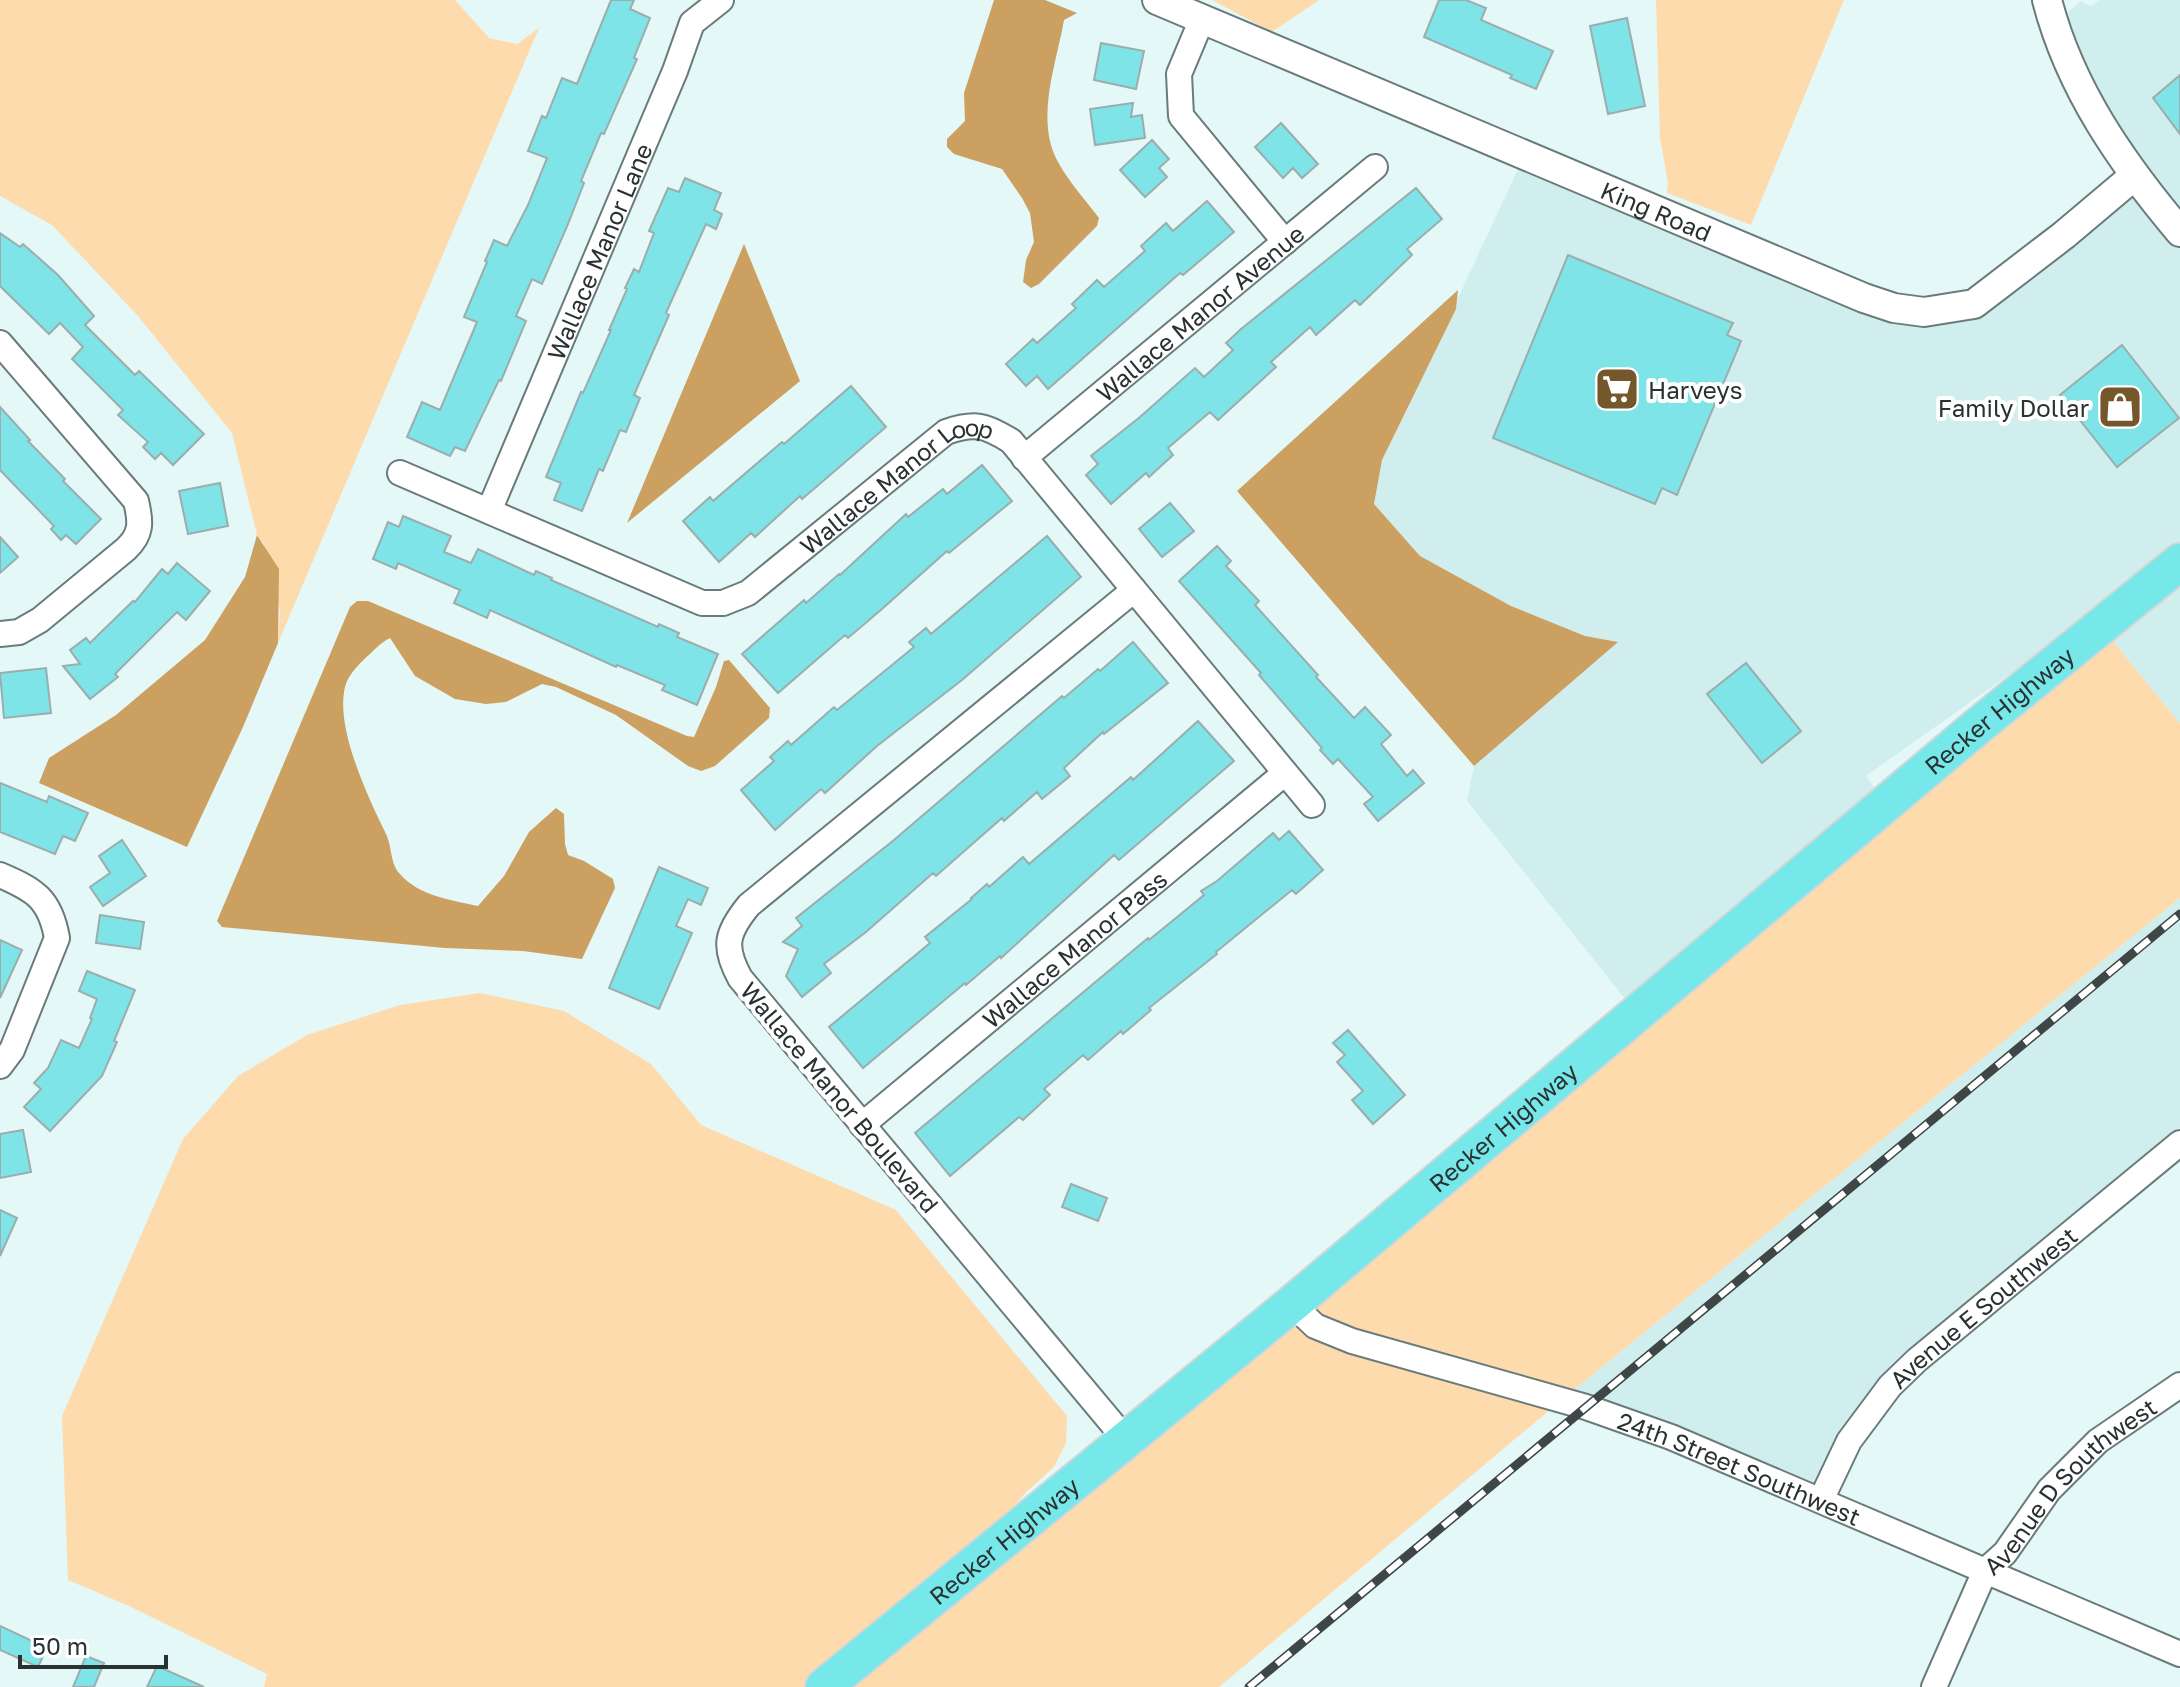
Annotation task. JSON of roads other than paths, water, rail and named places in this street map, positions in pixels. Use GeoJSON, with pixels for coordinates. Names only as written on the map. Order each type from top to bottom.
{"type":"FeatureCollection","features":[{"type":"Feature","properties":{"kind":"main road","name":"Recker Highway"},"geometry":{"type":"LineString","coordinates":[[824,1687],[1292,1304],[1978,726],[2180,562]]}},
{"type":"Feature","properties":{"kind":"street","name":"Wallace Manor Lane"},"geometry":{"type":"LineString","coordinates":[[489,511],[675,71],[692,23],[721,0]]}},
{"type":"Feature","properties":{"kind":"street","name":"King Road"},"geometry":{"type":"LineString","coordinates":[[1157,0],[1894,308],[1924,312],[1974,304],[2134,176]]}},
{"type":"Feature","properties":{"kind":"street"},"geometry":{"type":"LineString","coordinates":[[2047,0],[2073,75],[2090,110],[2134,176],[2180,232]]}},
{"type":"Feature","properties":{"kind":"street"},"geometry":{"type":"LineString","coordinates":[[1202,19],[1179,74],[1181,116],[1285,242]]}},
{"type":"Feature","properties":{"kind":"street","name":"Wallace Manor Avenue"},"geometry":{"type":"LineString","coordinates":[[1024,458],[1375,167]]}},
{"type":"Feature","properties":{"kind":"street"},"geometry":{"type":"LineString","coordinates":[[0,343],[136,501],[141,521],[137,538],[40,620],[19,632],[0,634]]}},
{"type":"Feature","properties":{"kind":"street","name":"Wallace Manor Loop"},"geometry":{"type":"LineString","coordinates":[[400,473],[702,603],[723,603],[748,593],[946,432],[967,425],[981,426],[1011,441],[1312,805]]}},
{"type":"Feature","properties":{"kind":"street","name":"Wallace Manor Boulevard"},"geometry":{"type":"LineString","coordinates":[[1126,1440],[740,978],[729,958],[729,942],[733,924],[749,905],[1134,590]]}},
{"type":"Feature","properties":{"kind":"street","name":"Wallace Manor Pass"},"geometry":{"type":"LineString","coordinates":[[862,1125],[1285,773]]}},
{"type":"Feature","properties":{"kind":"street"},"geometry":{"type":"LineString","coordinates":[[0,875],[33,891],[45,903],[57,938],[12,1050],[0,1066]]}},
{"type":"Feature","properties":{"kind":"street","name":"Avenue E Southwest"},"geometry":{"type":"LineString","coordinates":[[1821,1500],[1849,1441],[1890,1386],[1917,1360],[2180,1143]]}},
{"type":"Feature","properties":{"kind":"street","name":"24th Street Southwest"},"geometry":{"type":"LineString","coordinates":[[1292,1304],[1315,1326],[1352,1341],[1586,1407],[1671,1437],[2180,1654]]}},
{"type":"Feature","properties":{"kind":"street","name":"Avenue D Southwest"},"geometry":{"type":"LineString","coordinates":[[1934,1687],[1985,1571],[2005,1553],[2049,1490],[2082,1455],[2180,1385]]}},
{"type":"Feature","properties":{"kind":"railway"},"geometry":{"type":"LineString","coordinates":[[1249,1687],[2180,914]]}},
{"type":"Feature","properties":{"kind":"place","name":"Harveys"},"geometry":{"type":"Point","coordinates":[1617,389]}},
{"type":"Feature","properties":{"kind":"place","name":"Family Dollar"},"geometry":{"type":"Point","coordinates":[2120,407]}}]}
